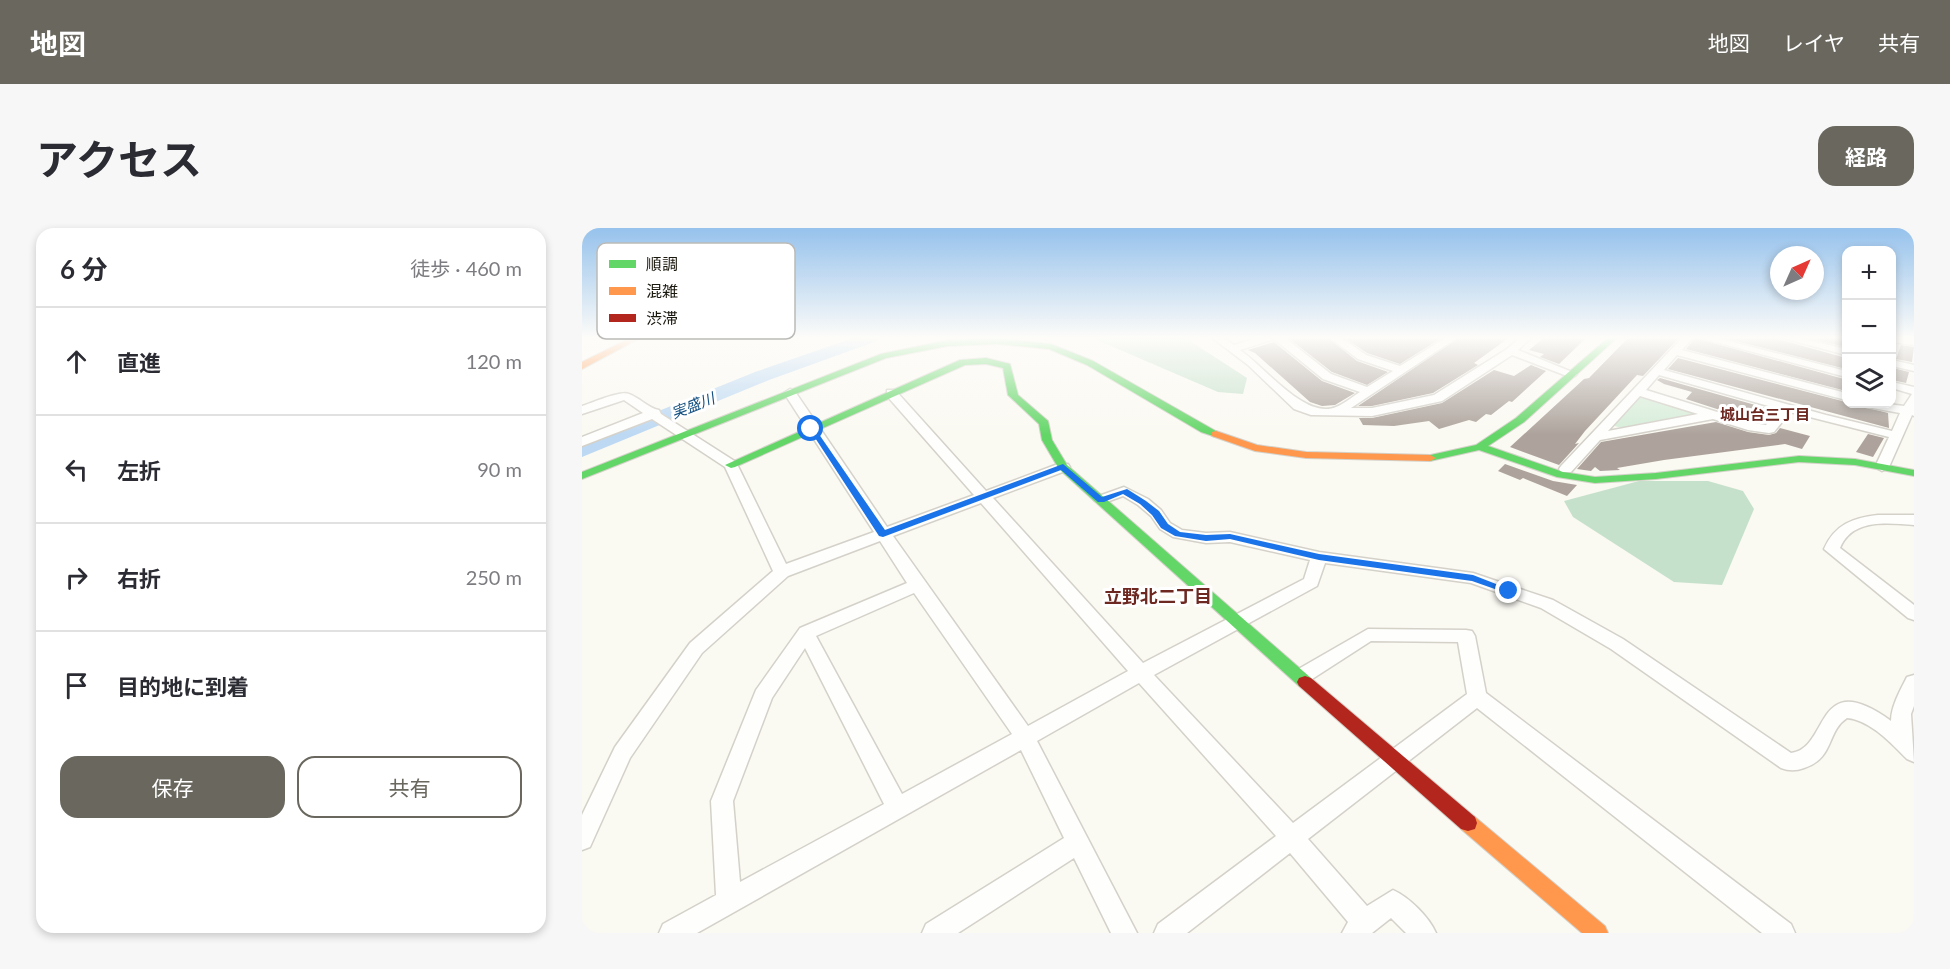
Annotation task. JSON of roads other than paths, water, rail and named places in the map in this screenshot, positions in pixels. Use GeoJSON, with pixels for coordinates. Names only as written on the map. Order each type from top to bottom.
{"type":"FeatureCollection","features":[{"type":"Feature","properties":{"kind":"street"},"geometry":{"type":"LineString","coordinates":[[582,476],[849,370]]}},
{"type":"Feature","properties":{"kind":"street"},"geometry":{"type":"LineString","coordinates":[[731,465],[945,370]]}},
{"type":"Feature","properties":{"kind":"street"},"geometry":{"type":"LineString","coordinates":[[1007,370],[1008,386],[1018,404],[1044,423],[1047,440],[1063,467],[1302,676],[1394,760],[1598,933]]}},
{"type":"Feature","properties":{"kind":"street"},"geometry":{"type":"LineString","coordinates":[[1102,370],[1205,430],[1255,448],[1306,456],[1372,459],[1433,458],[1480,447],[1520,420],[1576,370]]}},
{"type":"Feature","properties":{"kind":"street"},"geometry":{"type":"LineString","coordinates":[[1258,370],[1298,406],[1311,411],[1336,412],[1372,412],[1438,398],[1482,370]]}},
{"type":"Feature","properties":{"kind":"street"},"geometry":{"type":"LineString","coordinates":[[1318,370],[1342,383],[1368,391]]}},
{"type":"Feature","properties":{"kind":"street"},"geometry":{"type":"LineString","coordinates":[[1336,412],[1401,370]]}},
{"type":"Feature","properties":{"kind":"street"},"geometry":{"type":"LineString","coordinates":[[1560,370],[1571,374]]}},
{"type":"Feature","properties":{"kind":"street"},"geometry":{"type":"LineString","coordinates":[[1745,370],[1842,396]]}},
{"type":"Feature","properties":{"kind":"street"},"geometry":{"type":"LineString","coordinates":[[1566,469],[1656,371],[1787,408],[1895,435]]}},
{"type":"Feature","properties":{"kind":"street"},"geometry":{"type":"LineString","coordinates":[[1896,387],[1914,391]]}},
{"type":"Feature","properties":{"kind":"street"},"geometry":{"type":"LineString","coordinates":[[1637,391],[1752,427],[1769,429],[1787,408]]}},
{"type":"Feature","properties":{"kind":"street"},"geometry":{"type":"LineString","coordinates":[[790,393],[811,429],[917,585],[1025,737],[1124,933]]}},
{"type":"Feature","properties":{"kind":"street"},"geometry":{"type":"LineString","coordinates":[[891,393],[1292,838],[1360,928],[1393,902],[1423,933]]}},
{"type":"Feature","properties":{"kind":"street"},"geometry":{"type":"LineString","coordinates":[[582,410],[625,396],[655,413],[731,465],[782,572]]}},
{"type":"Feature","properties":{"kind":"street"},"geometry":{"type":"LineString","coordinates":[[1882,467],[1895,435],[1911,411],[1914,397]]}},
{"type":"Feature","properties":{"kind":"street"},"geometry":{"type":"LineString","coordinates":[[1894,408],[1911,411]]}},
{"type":"Feature","properties":{"kind":"street"},"geometry":{"type":"LineString","coordinates":[[582,442],[655,413]]}},
{"type":"Feature","properties":{"kind":"street"},"geometry":{"type":"LineString","coordinates":[[1596,437],[1713,415]]}},
{"type":"Feature","properties":{"kind":"street"},"geometry":{"type":"LineString","coordinates":[[1480,447],[1561,475],[1595,480],[1656,476],[1799,459],[1855,462],[1914,473]]}},
{"type":"Feature","properties":{"kind":"street"},"geometry":{"type":"LineString","coordinates":[[582,839],[622,753],[696,648],[782,572],[1063,467]]}},
{"type":"Feature","properties":{"kind":"street"},"geometry":{"type":"LineString","coordinates":[[1101,500],[1124,491],[1143,502],[1156,513],[1164,526],[1178,534],[1206,538],[1230,537],[1319,557],[1473,578],[1547,604],[1617,644],[1788,762],[1798,762],[1818,750],[1835,715],[1843,711],[1864,713],[1908,746]]}},
{"type":"Feature","properties":{"kind":"street"},"geometry":{"type":"LineString","coordinates":[[1914,519],[1860,521],[1846,529],[1834,540],[1832,549],[1914,614]]}},
{"type":"Feature","properties":{"kind":"street"},"geometry":{"type":"LineString","coordinates":[[672,933],[1141,673],[1311,582],[1319,557]]}},
{"type":"Feature","properties":{"kind":"street"},"geometry":{"type":"LineString","coordinates":[[729,902],[723,801],[763,695],[806,633],[917,585]]}},
{"type":"Feature","properties":{"kind":"street"},"geometry":{"type":"LineString","coordinates":[[806,633],[898,808]]}},
{"type":"Feature","properties":{"kind":"street"},"geometry":{"type":"LineString","coordinates":[[1302,676],[1368,635],[1466,636],[1477,698],[1777,932]]}},
{"type":"Feature","properties":{"kind":"street"},"geometry":{"type":"LineString","coordinates":[[1908,746],[1901,714],[1914,682]]}},
{"type":"Feature","properties":{"kind":"street"},"geometry":{"type":"LineString","coordinates":[[1167,933],[1477,698]]}},
{"type":"Feature","properties":{"kind":"street"},"geometry":{"type":"LineString","coordinates":[[935,933],[1079,842]]}},
{"type":"Feature","properties":{"kind":"waterway","name":"実盛川"},"geometry":{"type":"LineString","coordinates":[[582,450],[779,370]]}},
{"type":"Feature","properties":{"kind":"district","name":"城山台三丁目"},"geometry":{"type":"Point","coordinates":[1765,415]}},
{"type":"Feature","properties":{"kind":"district","name":"立野北二丁目"},"geometry":{"type":"Point","coordinates":[1158,597]}}]}
